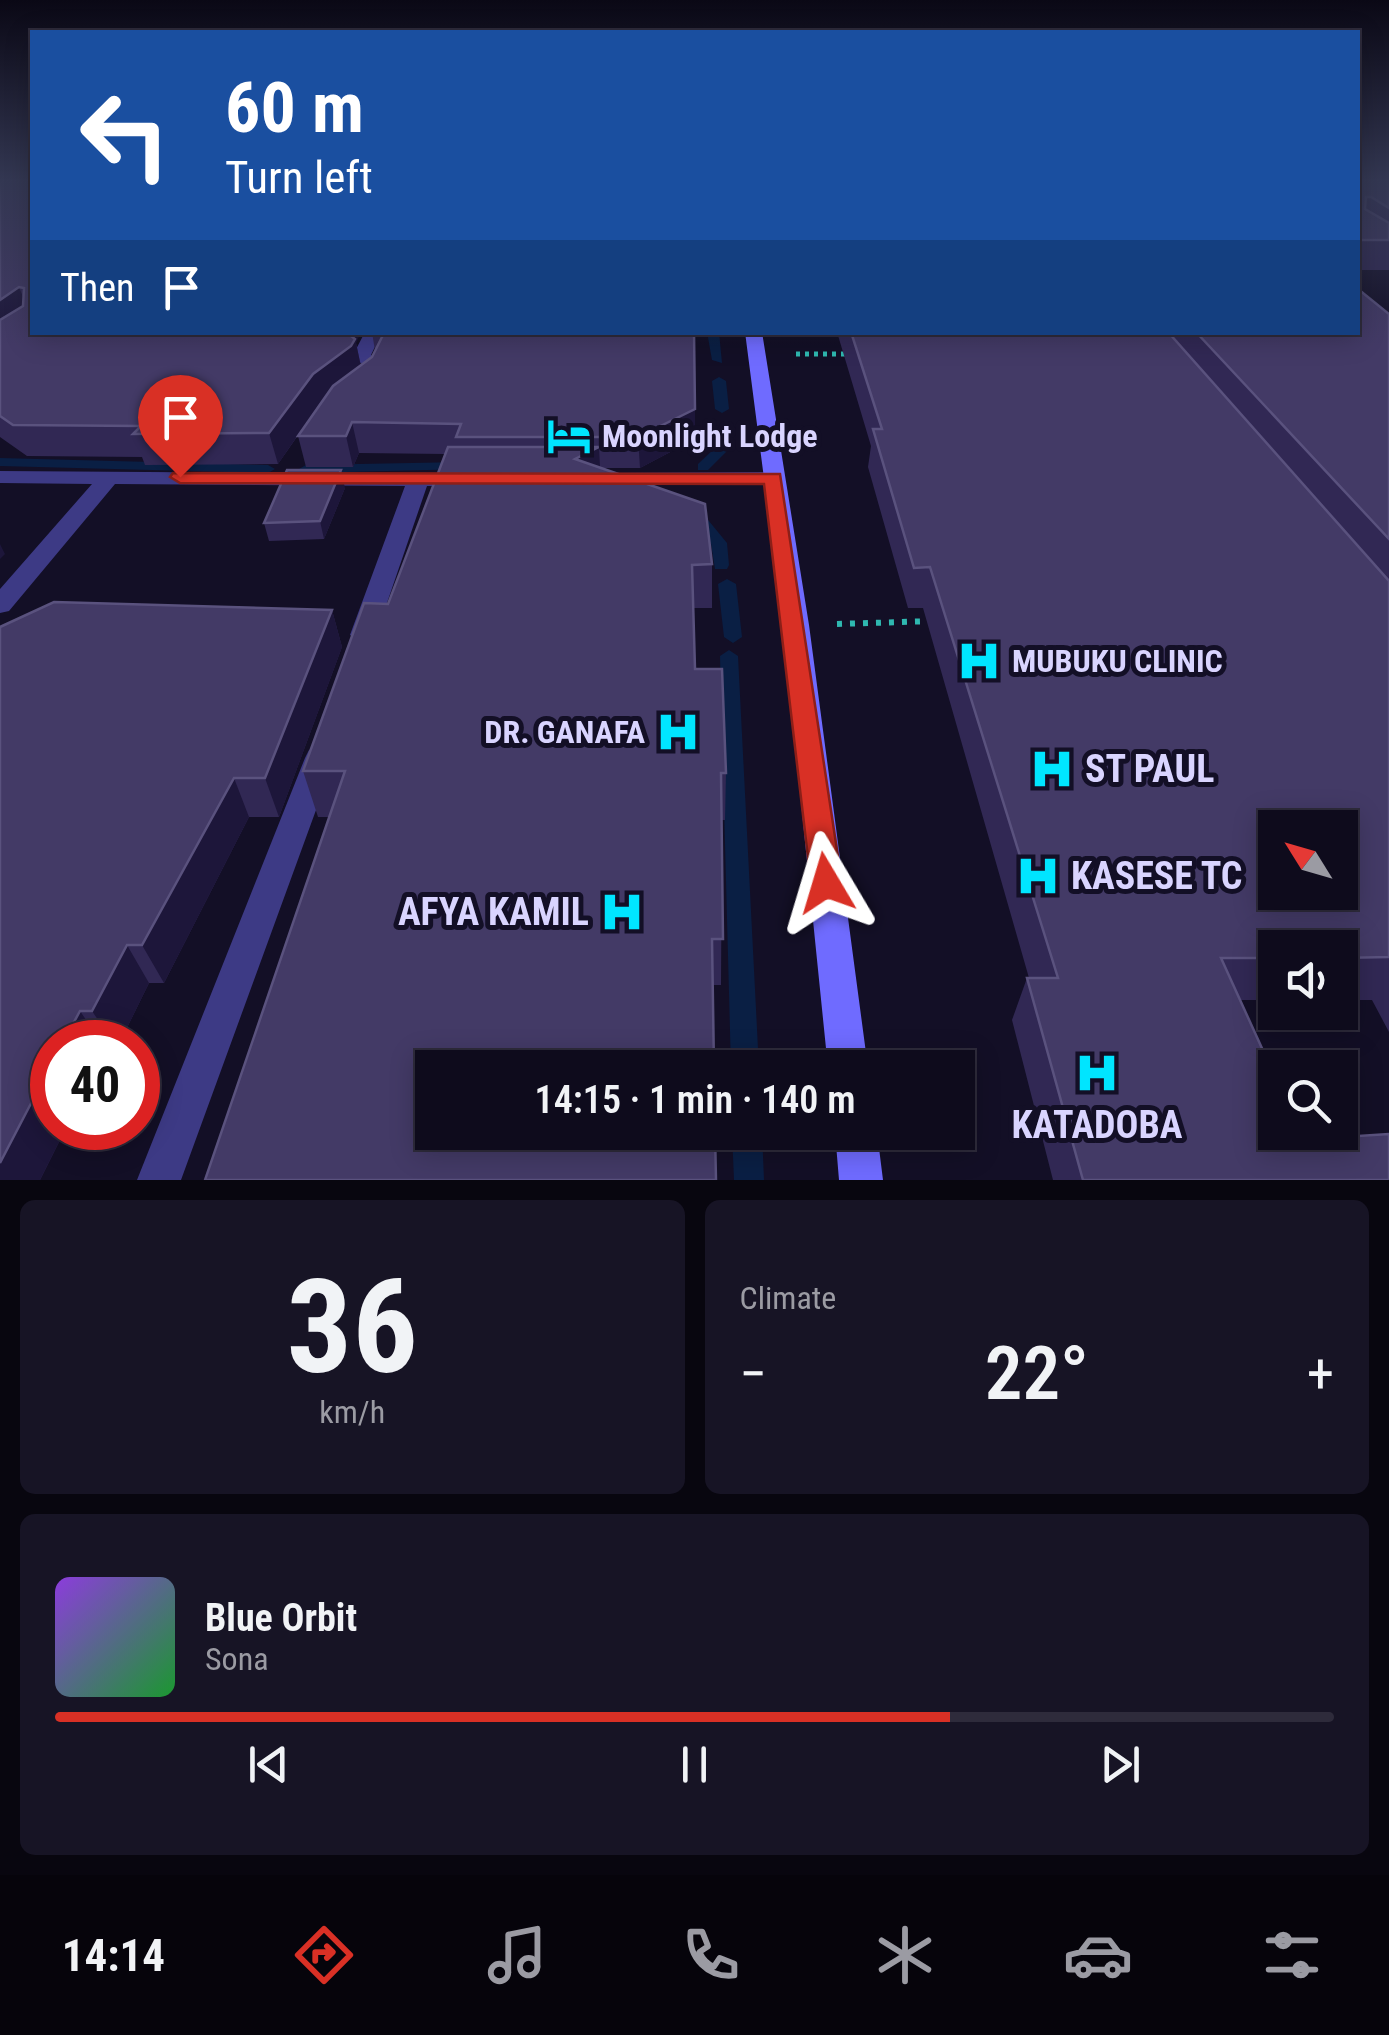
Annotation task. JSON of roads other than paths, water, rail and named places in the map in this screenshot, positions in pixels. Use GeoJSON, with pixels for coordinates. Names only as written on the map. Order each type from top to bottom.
{"type":"FeatureCollection","features":[{"type":"Feature","properties":{"kind":"street"},"geometry":{"type":"LineString","coordinates":[[343,396],[368,380],[376,364],[361,357],[372,335]]}},
{"type":"Feature","properties":{"kind":"street"},"geometry":{"type":"LineString","coordinates":[[754,343],[796,625],[846,1050]]}},
{"type":"Feature","properties":{"kind":"street"},"geometry":{"type":"LineString","coordinates":[[0,477],[288,470],[418,480],[497,480]]}},
{"type":"Feature","properties":{"kind":"street"},"geometry":{"type":"LineString","coordinates":[[0,605],[110,477]]}},
{"type":"Feature","properties":{"kind":"street"},"geometry":{"type":"LineString","coordinates":[[576,479],[774,478]]}},
{"type":"Feature","properties":{"kind":"street"},"geometry":{"type":"LineString","coordinates":[[354,659],[418,480]]}},
{"type":"Feature","properties":{"kind":"street"},"geometry":{"type":"LineString","coordinates":[[159,1180],[329,731]]}},
{"type":"Feature","properties":{"kind":"street"},"geometry":{"type":"LineString","coordinates":[[858,1150],[861,1180]]}},
{"type":"Feature","properties":{"kind":"waterway"},"geometry":{"type":"LineString","coordinates":[[714,335],[718,360]]}},
{"type":"Feature","properties":{"kind":"waterway"},"geometry":{"type":"LineString","coordinates":[[719,381],[722,409]]}},
{"type":"Feature","properties":{"kind":"waterway"},"geometry":{"type":"LineString","coordinates":[[703,467],[722,449],[724,431]]}},
{"type":"Feature","properties":{"kind":"waterway"},"geometry":{"type":"LineString","coordinates":[[0,462],[268,469]]}},
{"type":"Feature","properties":{"kind":"waterway"},"geometry":{"type":"LineString","coordinates":[[306,469],[464,466]]}},
{"type":"Feature","properties":{"kind":"waterway"},"geometry":{"type":"LineString","coordinates":[[698,518],[719,543],[721,565]]}},
{"type":"Feature","properties":{"kind":"waterway"},"geometry":{"type":"LineString","coordinates":[[727,584],[733,637]]}},
{"type":"Feature","properties":{"kind":"waterway"},"geometry":{"type":"LineString","coordinates":[[729,656],[744,1050]]}},
{"type":"Feature","properties":{"kind":"waterway"},"geometry":{"type":"LineString","coordinates":[[748,1150],[749,1180]]}},
{"type":"Feature","properties":{"kind":"place","name":"Moonlight Lodge"},"geometry":{"type":"Point","coordinates":[569,436]}},
{"type":"Feature","properties":{"kind":"place","name":"MUBUKU CLINIC"},"geometry":{"type":"Point","coordinates":[979,661]}},
{"type":"Feature","properties":{"kind":"place","name":"DR. GANAFA"},"geometry":{"type":"Point","coordinates":[678,732]}},
{"type":"Feature","properties":{"kind":"place","name":"ST PAUL"},"geometry":{"type":"Point","coordinates":[1052,769]}},
{"type":"Feature","properties":{"kind":"place","name":"KASESE TC"},"geometry":{"type":"Point","coordinates":[1038,876]}},
{"type":"Feature","properties":{"kind":"place","name":"AFYA KAMIL"},"geometry":{"type":"Point","coordinates":[622,912]}},
{"type":"Feature","properties":{"kind":"place","name":"KATADOBA"},"geometry":{"type":"Point","coordinates":[1097,1073]}}]}
